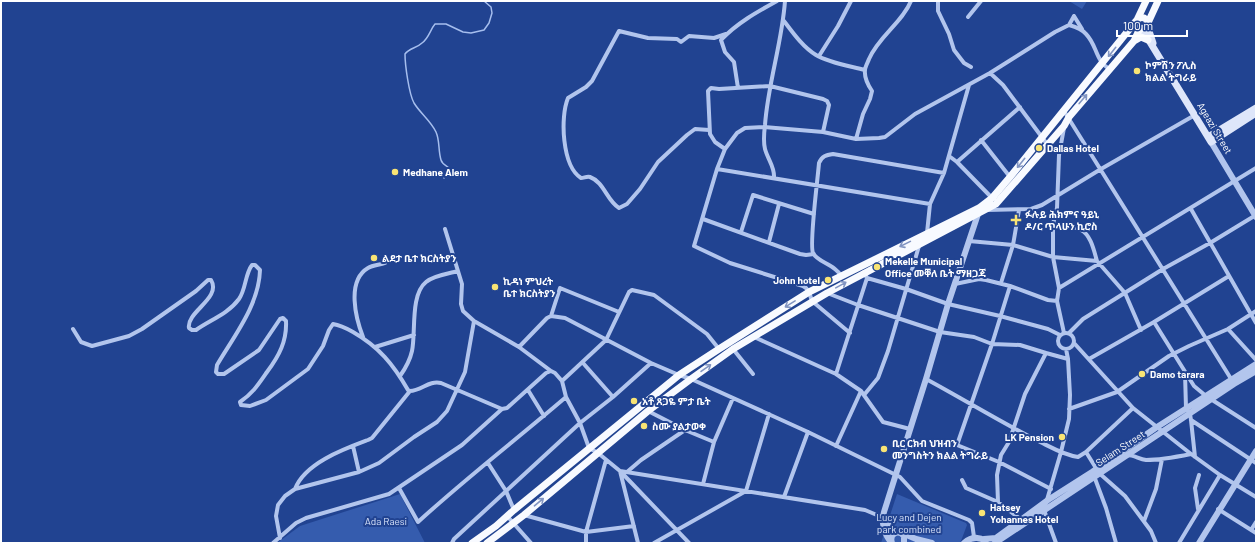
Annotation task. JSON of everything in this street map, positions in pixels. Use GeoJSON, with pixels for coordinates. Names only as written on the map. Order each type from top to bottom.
{"type":"FeatureCollection","features":[{"type":"Feature","properties":{"kind":"main road"},"geometry":{"type":"LineString","coordinates":[[1144,27],[1137,26],[1137,21],[1146,1]]}},
{"type":"Feature","properties":{"kind":"main road"},"geometry":{"type":"LineString","coordinates":[[472,543],[508,517],[514,510],[679,375],[809,292],[841,276],[864,272],[918,246],[979,211],[992,198],[1042,138],[1067,114],[1134,41],[1144,27],[1158,1]]}},
{"type":"Feature","properties":{"kind":"main road"},"geometry":{"type":"LineString","coordinates":[[486,543],[524,515],[648,411],[733,350],[927,233],[979,211],[987,210],[996,204],[1005,196],[1047,144],[1064,126],[1067,114],[1102,64],[1141,17],[1147,20],[1144,27],[1148,40],[1155,50]]}},
{"type":"Feature","properties":{"kind":"main road"},"geometry":{"type":"LineString","coordinates":[[1144,27],[1155,50]]}},
{"type":"Feature","properties":{"kind":"main road"},"geometry":{"type":"LineString","coordinates":[[1134,41],[1141,37],[1148,40]]}},
{"type":"Feature","properties":{"kind":"main road","name":"Ageazi Street"},"geometry":{"type":"LineString","coordinates":[[1155,50],[1210,139]]}},
{"type":"Feature","properties":{"kind":"main road"},"geometry":{"type":"LineString","coordinates":[[1210,139],[1255,111]]}},
{"type":"Feature","properties":{"kind":"street"},"geometry":{"type":"LineString","coordinates":[[738,88],[734,62],[725,52],[721,40],[726,34],[754,14],[777,1]]}},
{"type":"Feature","properties":{"kind":"street"},"geometry":{"type":"LineString","coordinates":[[774,178],[774,168],[765,147],[764,127],[770,86],[784,21],[785,1]]}},
{"type":"Feature","properties":{"kind":"street"},"geometry":{"type":"LineString","coordinates":[[819,56],[838,26],[851,1]]}},
{"type":"Feature","properties":{"kind":"street"},"geometry":{"type":"LineString","coordinates":[[856,138],[872,91],[868,84],[865,70],[878,42],[905,12],[911,1]]}},
{"type":"Feature","properties":{"kind":"street"},"geometry":{"type":"LineString","coordinates":[[938,1],[938,11],[949,34],[954,50],[964,63],[971,67]]}},
{"type":"Feature","properties":{"kind":"street"},"geometry":{"type":"LineString","coordinates":[[968,17],[981,1]]}},
{"type":"Feature","properties":{"kind":"street"},"geometry":{"type":"LineString","coordinates":[[850,333],[812,301],[806,288],[798,283],[730,263],[694,246],[717,169],[725,149],[736,134],[745,128],[764,127],[822,132],[856,138],[879,138],[886,136],[915,114],[990,73],[1055,32],[1069,25],[1074,16],[1082,30]]}},
{"type":"Feature","properties":{"kind":"street"},"geometry":{"type":"LineString","coordinates":[[784,21],[801,42],[819,56],[865,70]]}},
{"type":"Feature","properties":{"kind":"street"},"geometry":{"type":"LineString","coordinates":[[1069,25],[1082,30],[1088,35],[1102,64],[1109,69]]}},
{"type":"Feature","properties":{"kind":"street"},"geometry":{"type":"LineString","coordinates":[[709,130],[692,130],[658,162],[640,189],[627,204],[619,208],[610,200],[597,181],[590,177],[581,178],[570,167],[563,127],[563,118],[568,98],[586,87],[592,81],[619,32],[648,38],[677,39],[681,42],[690,36],[714,38],[726,34]]}},
{"type":"Feature","properties":{"kind":"street"},"geometry":{"type":"LineString","coordinates":[[990,73],[1003,85],[1047,144]]}},
{"type":"Feature","properties":{"kind":"street"},"geometry":{"type":"LineString","coordinates":[[927,233],[930,204],[944,173],[969,85]]}},
{"type":"Feature","properties":{"kind":"street"},"geometry":{"type":"LineString","coordinates":[[725,149],[711,138],[709,130],[709,89],[770,86],[823,99],[827,101],[828,113],[822,132]]}},
{"type":"Feature","properties":{"kind":"street"},"geometry":{"type":"LineString","coordinates":[[957,162],[1020,107]]}},
{"type":"Feature","properties":{"kind":"street"},"geometry":{"type":"LineString","coordinates":[[1067,114],[1232,381]]}},
{"type":"Feature","properties":{"kind":"street"},"geometry":{"type":"LineString","coordinates":[[987,210],[1020,210],[1037,208],[1195,114]]}},
{"type":"Feature","properties":{"kind":"street"},"geometry":{"type":"LineString","coordinates":[[1064,126],[1059,155],[1057,208],[1053,224],[1053,258],[1059,288],[1057,301],[1067,333],[1073,337],[1074,343],[1133,408],[1193,456],[1256,497]]}},
{"type":"Feature","properties":{"kind":"street","name":"Ageazi Street"},"geometry":{"type":"LineString","coordinates":[[1210,139],[1256,216]]}},
{"type":"Feature","properties":{"kind":"street"},"geometry":{"type":"LineString","coordinates":[[981,140],[1010,177]]}},
{"type":"Feature","properties":{"kind":"street"},"geometry":{"type":"LineString","coordinates":[[841,276],[837,269],[814,254],[812,248],[819,163],[821,159],[827,155],[839,155],[944,173]]}},
{"type":"Feature","properties":{"kind":"street"},"geometry":{"type":"LineString","coordinates":[[949,156],[957,162],[996,204]]}},
{"type":"Feature","properties":{"kind":"street"},"geometry":{"type":"LineString","coordinates":[[1059,288],[1098,262],[1191,209],[1256,168]]}},
{"type":"Feature","properties":{"kind":"street"},"geometry":{"type":"LineString","coordinates":[[717,169],[930,204]]}},
{"type":"Feature","properties":{"kind":"street"},"geometry":{"type":"LineString","coordinates":[[741,232],[753,195],[814,214]]}},
{"type":"Feature","properties":{"kind":"street"},"geometry":{"type":"LineString","coordinates":[[770,242],[779,204]]}},
{"type":"Feature","properties":{"kind":"street"},"geometry":{"type":"LineString","coordinates":[[1191,209],[1256,324]]}},
{"type":"Feature","properties":{"kind":"street"},"geometry":{"type":"LineString","coordinates":[[1000,283],[1013,245],[1020,210]]}},
{"type":"Feature","properties":{"kind":"street"},"geometry":{"type":"LineString","coordinates":[[892,543],[886,533],[883,517],[948,304],[979,211]]}},
{"type":"Feature","properties":{"kind":"street"},"geometry":{"type":"LineString","coordinates":[[836,374],[858,305],[864,272],[948,304],[1048,329],[1060,335],[1067,333],[1083,319],[1163,269],[1256,216]]}},
{"type":"Feature","properties":{"kind":"street"},"geometry":{"type":"LineString","coordinates":[[703,219],[800,254],[814,254]]}},
{"type":"Feature","properties":{"kind":"street"},"geometry":{"type":"LineString","coordinates":[[1053,224],[1082,230],[1092,246],[1098,262],[1125,293],[1141,330]]}},
{"type":"Feature","properties":{"kind":"street"},"geometry":{"type":"LineString","coordinates":[[445,229],[462,284],[461,304],[463,311],[474,321],[519,347],[555,373],[562,381],[566,397],[580,423],[589,448],[598,452],[620,471],[689,543]]}},
{"type":"Feature","properties":{"kind":"street"},"geometry":{"type":"LineString","coordinates":[[969,241],[1013,245],[1053,258],[1098,262]]}},
{"type":"Feature","properties":{"kind":"street"},"geometry":{"type":"LineString","coordinates":[[836,446],[863,393],[878,378],[888,351],[918,246]]}},
{"type":"Feature","properties":{"kind":"street"},"geometry":{"type":"LineString","coordinates":[[363,338],[356,316],[356,285],[359,277],[368,268],[385,263]]}},
{"type":"Feature","properties":{"kind":"street"},"geometry":{"type":"LineString","coordinates":[[73,329],[81,342],[92,346],[128,336],[142,329],[196,291],[208,280],[211,280],[213,284],[212,292],[189,322],[189,328],[196,330],[220,316],[238,299],[246,281],[249,269],[252,265],[255,265],[260,270],[260,279],[254,300],[242,324],[217,365],[216,371],[218,374],[224,374],[259,350],[280,319],[283,318],[286,321],[284,343],[278,357],[256,390],[240,402],[241,405],[250,406],[266,400],[308,369],[323,346],[333,324],[338,324],[363,338],[375,347],[390,362],[410,391]]}},
{"type":"Feature","properties":{"kind":"street"},"geometry":{"type":"LineString","coordinates":[[400,376],[406,367],[412,352],[416,299],[421,286],[431,278],[458,271]]}},
{"type":"Feature","properties":{"kind":"street"},"geometry":{"type":"LineString","coordinates":[[1090,359],[1141,330],[1228,276]]}},
{"type":"Feature","properties":{"kind":"street"},"geometry":{"type":"LineString","coordinates":[[955,284],[979,279],[1000,283],[1048,300],[1057,301]]}},
{"type":"Feature","properties":{"kind":"street"},"geometry":{"type":"LineString","coordinates":[[1010,286],[992,344],[970,403],[957,445],[999,462],[1051,489]]}},
{"type":"Feature","properties":{"kind":"street"},"geometry":{"type":"LineString","coordinates":[[551,316],[560,288],[620,312]]}},
{"type":"Feature","properties":{"kind":"street"},"geometry":{"type":"LineString","coordinates":[[562,381],[606,340],[629,292],[632,290],[654,295],[707,334],[719,349]]}},
{"type":"Feature","properties":{"kind":"street"},"geometry":{"type":"LineString","coordinates":[[827,293],[858,305],[940,332],[974,337],[992,344],[1020,345],[1068,359]]}},
{"type":"Feature","properties":{"kind":"street"},"geometry":{"type":"LineString","coordinates":[[1069,409],[1117,392],[1169,356],[1228,329],[1256,311]]}},
{"type":"Feature","properties":{"kind":"street"},"geometry":{"type":"LineString","coordinates":[[519,347],[547,318],[551,316],[565,318],[651,363],[769,414],[900,477],[922,501],[969,520],[972,524],[974,538]]}},
{"type":"Feature","properties":{"kind":"street"},"geometry":{"type":"LineString","coordinates":[[280,538],[276,516],[278,505],[284,496],[295,489],[359,472],[379,463],[437,422],[447,410],[465,372],[474,321]]}},
{"type":"Feature","properties":{"kind":"street"},"geometry":{"type":"LineString","coordinates":[[1154,322],[1194,386],[1256,428]]}},
{"type":"Feature","properties":{"kind":"street"},"geometry":{"type":"LineString","coordinates":[[1228,329],[1256,360]]}},
{"type":"Feature","properties":{"kind":"street"},"geometry":{"type":"LineString","coordinates":[[375,347],[414,335]]}},
{"type":"Feature","properties":{"kind":"street"},"geometry":{"type":"LineString","coordinates":[[1060,335],[1058,339],[1060,347],[1066,349],[1071,348],[1074,343]]}},
{"type":"Feature","properties":{"kind":"street"},"geometry":{"type":"LineString","coordinates":[[754,337],[836,374],[863,393],[883,422],[910,429]]}},
{"type":"Feature","properties":{"kind":"street"},"geometry":{"type":"LineString","coordinates":[[1048,500],[1069,419],[1068,359],[1066,349]]}},
{"type":"Feature","properties":{"kind":"street"},"geometry":{"type":"LineString","coordinates":[[733,350],[753,374]]}},
{"type":"Feature","properties":{"kind":"street"},"geometry":{"type":"LineString","coordinates":[[998,502],[997,476],[1000,455],[1009,442],[1025,394],[1046,353]]}},
{"type":"Feature","properties":{"kind":"street"},"geometry":{"type":"LineString","coordinates":[[583,362],[613,397]]}},
{"type":"Feature","properties":{"kind":"street"},"geometry":{"type":"LineString","coordinates":[[452,543],[454,539],[580,423],[613,397],[651,363]]}},
{"type":"Feature","properties":{"kind":"street","name":"Selam Street"},"geometry":{"type":"LineString","coordinates":[[1042,508],[1048,500],[1163,432],[1256,364]]}},
{"type":"Feature","properties":{"kind":"street"},"geometry":{"type":"LineString","coordinates":[[273,543],[296,522],[390,494],[462,445],[502,409],[507,408],[546,373],[551,371]]}},
{"type":"Feature","properties":{"kind":"street","name":"Selam Street"},"geometry":{"type":"LineString","coordinates":[[1232,381],[1256,371]]}},
{"type":"Feature","properties":{"kind":"street"},"geometry":{"type":"LineString","coordinates":[[1185,373],[1193,456]]}},
{"type":"Feature","properties":{"kind":"street"},"geometry":{"type":"LineString","coordinates":[[926,379],[1014,429],[1061,452],[1078,457],[1086,452],[1133,408]]}},
{"type":"Feature","properties":{"kind":"street"},"geometry":{"type":"LineString","coordinates":[[295,489],[304,476],[330,455],[372,438],[410,391],[433,382],[440,383],[502,409]]}},
{"type":"Feature","properties":{"kind":"street"},"geometry":{"type":"LineString","coordinates":[[528,390],[544,416]]}},
{"type":"Feature","properties":{"kind":"street"},"geometry":{"type":"LineString","coordinates":[[399,488],[418,522],[454,489],[488,463],[566,397]]}},
{"type":"Feature","properties":{"kind":"street"},"geometry":{"type":"LineString","coordinates":[[703,484],[714,442],[733,398]]}},
{"type":"Feature","properties":{"kind":"street"},"geometry":{"type":"LineString","coordinates":[[642,404],[648,411],[685,430],[714,442]]}},
{"type":"Feature","properties":{"kind":"street"},"geometry":{"type":"LineString","coordinates":[[654,543],[746,491],[769,414]]}},
{"type":"Feature","properties":{"kind":"street"},"geometry":{"type":"LineString","coordinates":[[1189,414],[1253,461]]}},
{"type":"Feature","properties":{"kind":"street","name":"Selam Street"},"geometry":{"type":"LineString","coordinates":[[1042,508],[1157,427],[1189,414]]}},
{"type":"Feature","properties":{"kind":"street"},"geometry":{"type":"LineString","coordinates":[[627,472],[641,460],[685,430]]}},
{"type":"Feature","properties":{"kind":"street"},"geometry":{"type":"LineString","coordinates":[[784,497],[808,432]]}},
{"type":"Feature","properties":{"kind":"street"},"geometry":{"type":"LineString","coordinates":[[353,446],[359,472]]}},
{"type":"Feature","properties":{"kind":"street"},"geometry":{"type":"LineString","coordinates":[[1199,543],[1235,484],[1253,461],[1256,451]]}},
{"type":"Feature","properties":{"kind":"street"},"geometry":{"type":"LineString","coordinates":[[1086,452],[1095,472],[1116,543]]}},
{"type":"Feature","properties":{"kind":"street"},"geometry":{"type":"LineString","coordinates":[[1126,455],[1133,455],[1144,460],[1193,456]]}},
{"type":"Feature","properties":{"kind":"street"},"geometry":{"type":"LineString","coordinates":[[1144,521],[1156,490],[1162,459]]}},
{"type":"Feature","properties":{"kind":"street"},"geometry":{"type":"LineString","coordinates":[[586,543],[586,532],[606,460]]}},
{"type":"Feature","properties":{"kind":"street"},"geometry":{"type":"LineString","coordinates":[[488,463],[506,491],[514,510]]}},
{"type":"Feature","properties":{"kind":"street"},"geometry":{"type":"LineString","coordinates":[[620,471],[865,510],[883,517],[891,528],[901,533],[932,543]]}},
{"type":"Feature","properties":{"kind":"street"},"geometry":{"type":"LineString","coordinates":[[620,471],[638,543]]}},
{"type":"Feature","properties":{"kind":"street"},"geometry":{"type":"LineString","coordinates":[[1095,472],[1125,496],[1154,535],[1156,543]]}},
{"type":"Feature","properties":{"kind":"street"},"geometry":{"type":"LineString","coordinates":[[1198,510],[1195,488],[1199,475]]}},
{"type":"Feature","properties":{"kind":"street"},"geometry":{"type":"LineString","coordinates":[[1179,543],[1220,475]]}},
{"type":"Feature","properties":{"kind":"street"},"geometry":{"type":"LineString","coordinates":[[962,480],[966,488],[998,502],[1023,521]]}},
{"type":"Feature","properties":{"kind":"street"},"geometry":{"type":"LineString","coordinates":[[964,543],[974,538],[986,541],[996,538],[1042,508],[1056,543]]}},
{"type":"Feature","properties":{"kind":"street"},"geometry":{"type":"LineString","coordinates":[[1218,510],[1256,533]]}},
{"type":"Feature","properties":{"kind":"street"},"geometry":{"type":"LineString","coordinates":[[524,515],[586,532],[634,526]]}},
{"type":"Feature","properties":{"kind":"street"},"geometry":{"type":"LineString","coordinates":[[508,517],[531,543]]}},
{"type":"Feature","properties":{"kind":"street"},"geometry":{"type":"LineString","coordinates":[[996,543],[1023,521]]}},
{"type":"Feature","properties":{"kind":"street"},"geometry":{"type":"LineString","coordinates":[[1251,530],[1256,522]]}},
{"type":"Feature","properties":{"kind":"street"},"geometry":{"type":"LineString","coordinates":[[892,543],[892,535],[901,533]]}},
{"type":"Feature","properties":{"kind":"street"},"geometry":{"type":"LineString","coordinates":[[901,533],[905,538],[904,543]]}},
{"type":"Feature","properties":{"kind":"green space"},"geometry":{"type":"Polygon","coordinates":[[[1069,1],[1087,1],[1082,9],[1069,1]]]}},
{"type":"Feature","properties":{"kind":"green space","name":"Ada Raesi"},"geometry":{"type":"Polygon","coordinates":[[[400,494],[425,543],[277,543],[300,526],[400,494]]]}},
{"type":"Feature","properties":{"kind":"green space","name":"Lucy and Dejen park combined"},"geometry":{"type":"Polygon","coordinates":[[[897,494],[966,523],[967,525],[960,543],[881,543],[897,494]]]}},
{"type":"Feature","properties":{"kind":"waterway"},"geometry":{"type":"LineString","coordinates":[[444,178],[451,173],[451,170],[443,164],[441,160],[438,139],[434,128],[416,107],[412,99],[405,54],[409,50],[420,45],[428,36],[435,24],[446,24],[463,32],[471,33],[484,30],[489,23],[492,13],[491,7],[484,1]]}},
{"type":"Feature","properties":{"kind":"place","name":"ኮምሽን ፖሊስ ክልል ትግራይ"},"geometry":{"type":"Point","coordinates":[1137,71]}},
{"type":"Feature","properties":{"kind":"place","name":"Dallas Hotel"},"geometry":{"type":"Point","coordinates":[1039,148]}},
{"type":"Feature","properties":{"kind":"place","name":"Medhane Alem"},"geometry":{"type":"Point","coordinates":[395,172]}},
{"type":"Feature","properties":{"kind":"place","name":"ፉሉይ ሕክምና ዓይኒ ዶ/ር ጥላሁን ኪሮስ"},"geometry":{"type":"Point","coordinates":[1016,220]}},
{"type":"Feature","properties":{"kind":"place","name":"ልደታ ቤተ ክርስትያን"},"geometry":{"type":"Point","coordinates":[374,258]}},
{"type":"Feature","properties":{"kind":"place","name":"Mekelle Municipal Office መቐለ ቤት ማዘጋጃ"},"geometry":{"type":"Point","coordinates":[877,267]}},
{"type":"Feature","properties":{"kind":"place","name":"John hotel"},"geometry":{"type":"Point","coordinates":[828,280]}},
{"type":"Feature","properties":{"kind":"place","name":"ኪዳነ ምህረት ቤተ ክርስትያን"},"geometry":{"type":"Point","coordinates":[495,287]}},
{"type":"Feature","properties":{"kind":"place","name":"Damo tarara"},"geometry":{"type":"Point","coordinates":[1142,374]}},
{"type":"Feature","properties":{"kind":"place","name":"አቶ ጸጋዬ ምታ ቤት"},"geometry":{"type":"Point","coordinates":[634,401]}},
{"type":"Feature","properties":{"kind":"place","name":"ስሙ ያልታወቀ"},"geometry":{"type":"Point","coordinates":[644,426]}},
{"type":"Feature","properties":{"kind":"place","name":"LK Pension"},"geometry":{"type":"Point","coordinates":[1062,437]}},
{"type":"Feature","properties":{"kind":"place","name":"ቢር ርክብ ህዝብን መንግስትን ክልል ትግራይ"},"geometry":{"type":"Point","coordinates":[884,449]}},
{"type":"Feature","properties":{"kind":"place","name":"Hatsey Yohannes Hotel"},"geometry":{"type":"Point","coordinates":[982,513]}}]}
